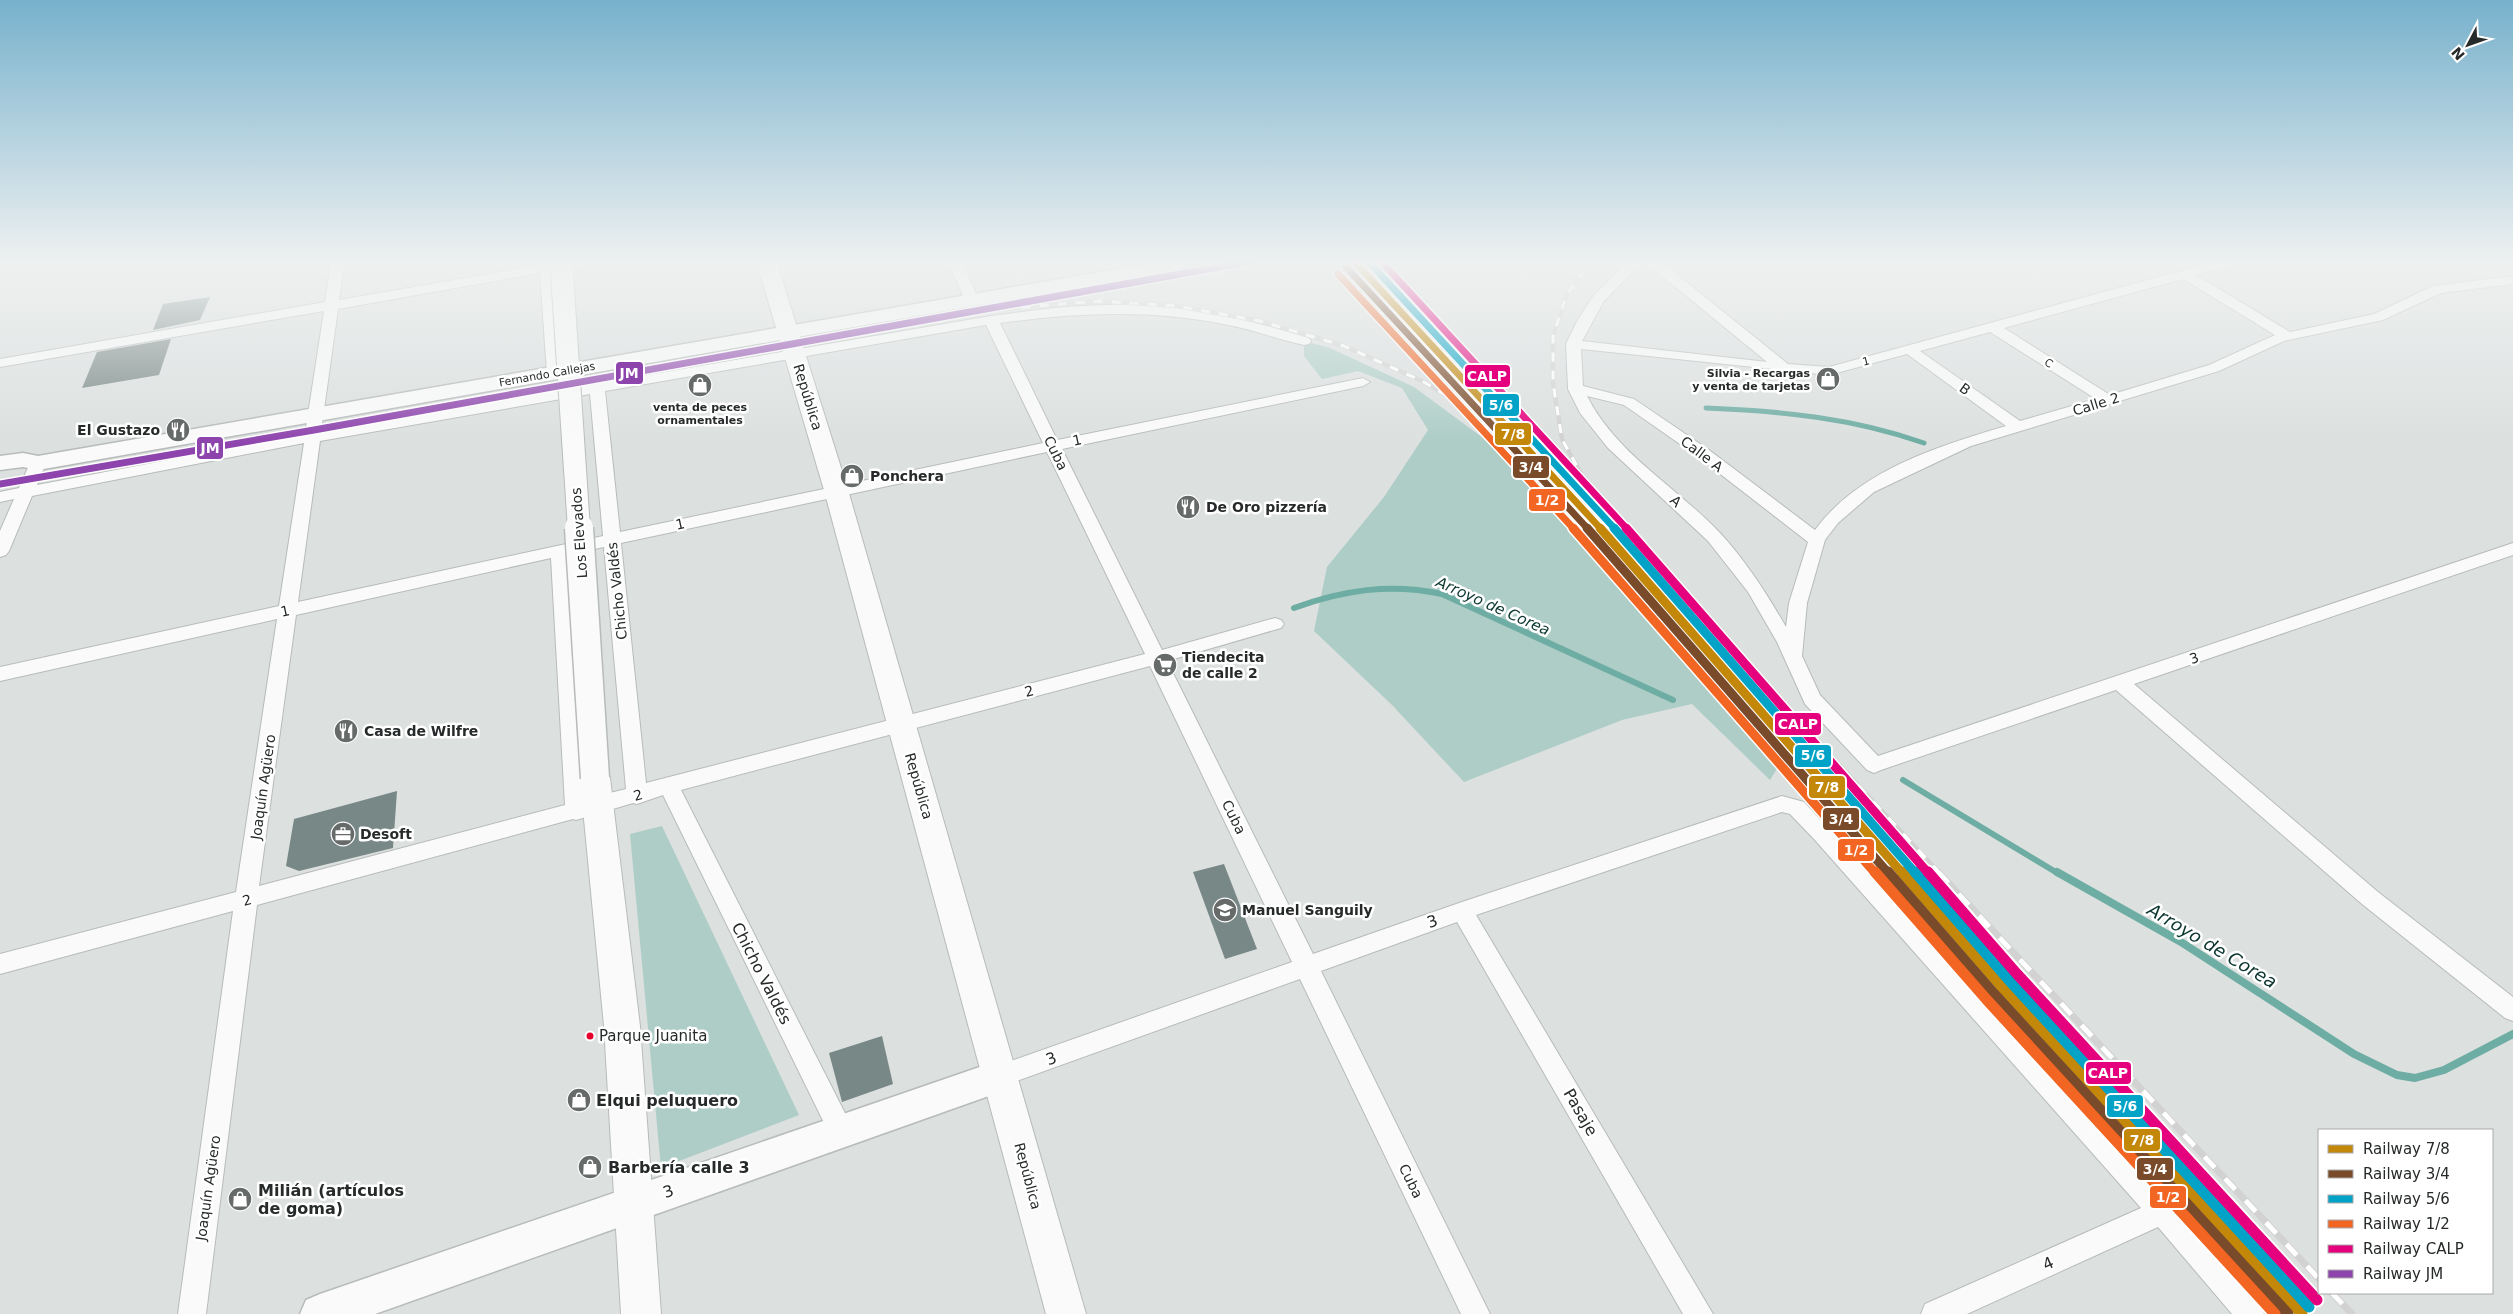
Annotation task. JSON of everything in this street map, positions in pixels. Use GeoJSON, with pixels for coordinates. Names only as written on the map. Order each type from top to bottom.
{"type":"FeatureCollection","features":[{"type":"Feature","properties":{"kind":"main road","name":"Los Elevados"},"geometry":{"type":"LineString","coordinates":[[555,321],[590,799],[622,1026],[641,1314]]}},
{"type":"Feature","properties":{"kind":"main road","name":"República"},"geometry":{"type":"LineString","coordinates":[[785,321],[836,490],[902,723],[1066,1314]]}},
{"type":"Feature","properties":{"kind":"street"},"geometry":{"type":"LineString","coordinates":[[0,363],[242,321]]}},
{"type":"Feature","properties":{"kind":"street","name":"Joaquín Agüero"},"geometry":{"type":"LineString","coordinates":[[192,1314],[246,900],[329,321]]}},
{"type":"Feature","properties":{"kind":"street"},"geometry":{"type":"LineString","coordinates":[[553,321],[554,373]]}},
{"type":"Feature","properties":{"kind":"street","name":"Fernando Callejas"},"geometry":{"type":"LineString","coordinates":[[0,463],[23,460],[38,463],[554,373],[792,342],[886,321]]}},
{"type":"Feature","properties":{"kind":"street"},"geometry":{"type":"LineString","coordinates":[[0,497],[313,437],[596,387],[792,342],[979,321]]}},
{"type":"Feature","properties":{"kind":"street","name":"Cuba"},"geometry":{"type":"LineString","coordinates":[[992,321],[1476,1314]]}},
{"type":"Feature","properties":{"kind":"street"},"geometry":{"type":"LineString","coordinates":[[1230,321],[1304,341]]}},
{"type":"Feature","properties":{"kind":"street"},"geometry":{"type":"LineString","coordinates":[[1573,344],[1584,321]]}},
{"type":"Feature","properties":{"kind":"street"},"geometry":{"type":"LineString","coordinates":[[1727,321],[1784,368]]}},
{"type":"Feature","properties":{"kind":"street","name":"1"},"geometry":{"type":"LineString","coordinates":[[1573,344],[1784,368],[1830,370],[1910,350],[2008,321]]}},
{"type":"Feature","properties":{"kind":"street"},"geometry":{"type":"LineString","coordinates":[[2263,321],[2288,336]]}},
{"type":"Feature","properties":{"kind":"street","name":"Calle 2"},"geometry":{"type":"LineString","coordinates":[[1792,658],[1798,603],[1817,540],[1832,519],[1868,488],[1920,462],[1965,444],[2214,368],[2288,336],[2358,321]]}},
{"type":"Feature","properties":{"kind":"street","name":"C"},"geometry":{"type":"LineString","coordinates":[[1991,326],[2108,400]]}},
{"type":"Feature","properties":{"kind":"street","name":"A"},"geometry":{"type":"LineString","coordinates":[[1573,344],[1576,389],[1588,413],[1614,445],[1714,537],[1755,589],[1786,642],[1812,699],[1874,765]]}},
{"type":"Feature","properties":{"kind":"street","name":"B"},"geometry":{"type":"LineString","coordinates":[[1910,350],[2019,428]]}},
{"type":"Feature","properties":{"kind":"street","name":"1"},"geometry":{"type":"LineString","coordinates":[[0,674],[836,490],[1363,382]]}},
{"type":"Feature","properties":{"kind":"street","name":"Chicho Valdés"},"geometry":{"type":"LineString","coordinates":[[596,387],[637,796]]}},
{"type":"Feature","properties":{"kind":"street","name":"Calle A"},"geometry":{"type":"LineString","coordinates":[[1576,389],[1629,402],[1703,453],[1817,540]]}},
{"type":"Feature","properties":{"kind":"street"},"geometry":{"type":"LineString","coordinates":[[0,551],[24,491],[38,463]]}},
{"type":"Feature","properties":{"kind":"street","name":"3"},"geometry":{"type":"LineString","coordinates":[[1874,765],[2120,684],[2513,549]]}},
{"type":"Feature","properties":{"kind":"street"},"geometry":{"type":"LineString","coordinates":[[559,551],[590,799]]}},
{"type":"Feature","properties":{"kind":"street","name":"2"},"geometry":{"type":"LineString","coordinates":[[0,964],[246,900],[590,799],[637,796],[902,723],[1156,658],[1275,624]]}},
{"type":"Feature","properties":{"kind":"street"},"geometry":{"type":"LineString","coordinates":[[2120,684],[2370,898],[2513,1011]]}},
{"type":"Feature","properties":{"kind":"street","name":"Chicho Valdés"},"geometry":{"type":"LineString","coordinates":[[669,787],[841,1132]]}},
{"type":"Feature","properties":{"kind":"street"},"geometry":{"type":"LineString","coordinates":[[1782,804],[1797,808],[1821,833],[2162,1212],[2250,1314]]}},
{"type":"Feature","properties":{"kind":"street","name":"3"},"geometry":{"type":"LineString","coordinates":[[320,1314],[1000,1076],[1462,911],[1782,804]]}},
{"type":"Feature","properties":{"kind":"street","name":"Pasaje"},"geometry":{"type":"LineString","coordinates":[[1462,911],[1700,1314]]}},
{"type":"Feature","properties":{"kind":"street","name":"4"},"geometry":{"type":"LineString","coordinates":[[1935,1314],[2162,1212]]}},
{"type":"Feature","properties":{"kind":"green space"},"geometry":{"type":"Polygon","coordinates":[[[1304,341],[1330,348],[1414,387],[1490,443],[1724,680],[1781,762],[1770,780],[1692,704],[1622,720],[1464,782],[1392,705],[1314,631],[1327,567],[1384,497],[1428,430],[1402,388],[1358,371],[1322,379],[1304,356],[1304,341]]]}},
{"type":"Feature","properties":{"kind":"green space","name":"Parque Juanita"},"geometry":{"type":"Polygon","coordinates":[[[662,826],[799,1115],[661,1168],[630,834],[662,826]]]}},
{"type":"Feature","properties":{"kind":"building"},"geometry":{"type":"Polygon","coordinates":[[[156,321],[194,321],[153,330],[156,321]]]}},
{"type":"Feature","properties":{"kind":"building"},"geometry":{"type":"Polygon","coordinates":[[[171,339],[159,375],[82,388],[97,352],[171,339]]]}},
{"type":"Feature","properties":{"kind":"building","name":"Desoft"},"geometry":{"type":"Polygon","coordinates":[[[397,791],[393,848],[299,871],[286,866],[294,819],[397,791]]]}},
{"type":"Feature","properties":{"kind":"building","name":"Manuel Sanguily"},"geometry":{"type":"Polygon","coordinates":[[[1224,864],[1257,949],[1225,959],[1193,872],[1224,864]]]}},
{"type":"Feature","properties":{"kind":"building"},"geometry":{"type":"Polygon","coordinates":[[[882,1036],[893,1084],[842,1102],[829,1053],[882,1036]]]}},
{"type":"Feature","properties":{"kind":"waterway"},"geometry":{"type":"LineString","coordinates":[[1706,408],[1762,411],[1817,417],[1871,427],[1924,443]]}},
{"type":"Feature","properties":{"kind":"waterway","name":"Arroyo de Corea"},"geometry":{"type":"LineString","coordinates":[[1294,608],[1330,597],[1367,590],[1404,589],[1442,594],[1673,700]]}},
{"type":"Feature","properties":{"kind":"waterway","name":"Arroyo de Corea"},"geometry":{"type":"LineString","coordinates":[[1903,780],[2059,874]]}},
{"type":"Feature","properties":{"kind":"waterway","name":"Arroyo de Corea"},"geometry":{"type":"LineString","coordinates":[[2057,872],[2181,942],[2354,1054],[2397,1075],[2415,1078],[2444,1070],[2513,1034]]}},
{"type":"Feature","properties":{"kind":"railway"},"geometry":{"type":"LineString","coordinates":[[1261,321],[1344,346],[1422,381],[1456,401],[1590,517]]}},
{"type":"Feature","properties":{"kind":"railway"},"geometry":{"type":"LineString","coordinates":[[1438,321],[1468,353],[1619,529]]}},
{"type":"Feature","properties":{"kind":"railway"},"geometry":{"type":"LineString","coordinates":[[1558,321],[1553,336],[1553,383],[1562,439],[1585,481]]}},
{"type":"Feature","properties":{"kind":"railway"},"geometry":{"type":"LineString","coordinates":[[1618,528],[1940,874]]}},
{"type":"Feature","properties":{"kind":"railway"},"geometry":{"type":"LineString","coordinates":[[1938,872],[2318,1278]]}},
{"type":"Feature","properties":{"kind":"railway"},"geometry":{"type":"LineString","coordinates":[[2333,1294],[2352,1314]]}},
{"type":"Feature","properties":{"kind":"rail line","name":"JM"},"geometry":{"type":"LineString","coordinates":[[0,484],[314,430],[917,321]]}},
{"type":"Feature","properties":{"kind":"rail line","name":"1/2"},"geometry":{"type":"LineString","coordinates":[[1382,321],[1575,530],[1987,1000],[2275,1314]]}},
{"type":"Feature","properties":{"kind":"rail line","name":"3/4"},"geometry":{"type":"LineString","coordinates":[[1396,321],[1583,524],[1994,994],[2288,1314]]}},
{"type":"Feature","properties":{"kind":"rail line","name":"7/8"},"geometry":{"type":"LineString","coordinates":[[1410,321],[1590,517],[2002,987],[2302,1314]]}},
{"type":"Feature","properties":{"kind":"rail line","name":"5/6"},"geometry":{"type":"LineString","coordinates":[[1424,321],[1598,510],[2009,980],[2309,1307]]}},
{"type":"Feature","properties":{"kind":"rail line","name":"CALP"},"geometry":{"type":"LineString","coordinates":[[1437,321],[1605,504],[2017,974],[2317,1300]]}},
{"type":"Feature","properties":{"kind":"place","name":"Silvia - Recargas y venta de tarjetas"},"geometry":{"type":"Point","coordinates":[1828,379]}},
{"type":"Feature","properties":{"kind":"place","name":"venta de peces ornamentales"},"geometry":{"type":"Point","coordinates":[700,385]}},
{"type":"Feature","properties":{"kind":"place","name":"El Gustazo"},"geometry":{"type":"Point","coordinates":[178,430]}},
{"type":"Feature","properties":{"kind":"place","name":"Ponchera"},"geometry":{"type":"Point","coordinates":[852,476]}},
{"type":"Feature","properties":{"kind":"place","name":"De Oro pizzería"},"geometry":{"type":"Point","coordinates":[1188,507]}},
{"type":"Feature","properties":{"kind":"place","name":"Tiendecita de calle 2"},"geometry":{"type":"Point","coordinates":[1165,665]}},
{"type":"Feature","properties":{"kind":"place","name":"Casa de Wilfre"},"geometry":{"type":"Point","coordinates":[346,731]}},
{"type":"Feature","properties":{"kind":"place","name":"Desoft"},"geometry":{"type":"Point","coordinates":[343,834]}},
{"type":"Feature","properties":{"kind":"place","name":"Manuel Sanguily"},"geometry":{"type":"Point","coordinates":[1225,910]}},
{"type":"Feature","properties":{"kind":"place","name":"Parque Juanita"},"geometry":{"type":"Point","coordinates":[590,1036]}},
{"type":"Feature","properties":{"kind":"place","name":"Elqui peluquero"},"geometry":{"type":"Point","coordinates":[579,1100]}},
{"type":"Feature","properties":{"kind":"place","name":"Barbería calle 3"},"geometry":{"type":"Point","coordinates":[590,1167]}},
{"type":"Feature","properties":{"kind":"place","name":"Milián (artículos de goma)"},"geometry":{"type":"Point","coordinates":[240,1199]}}]}
